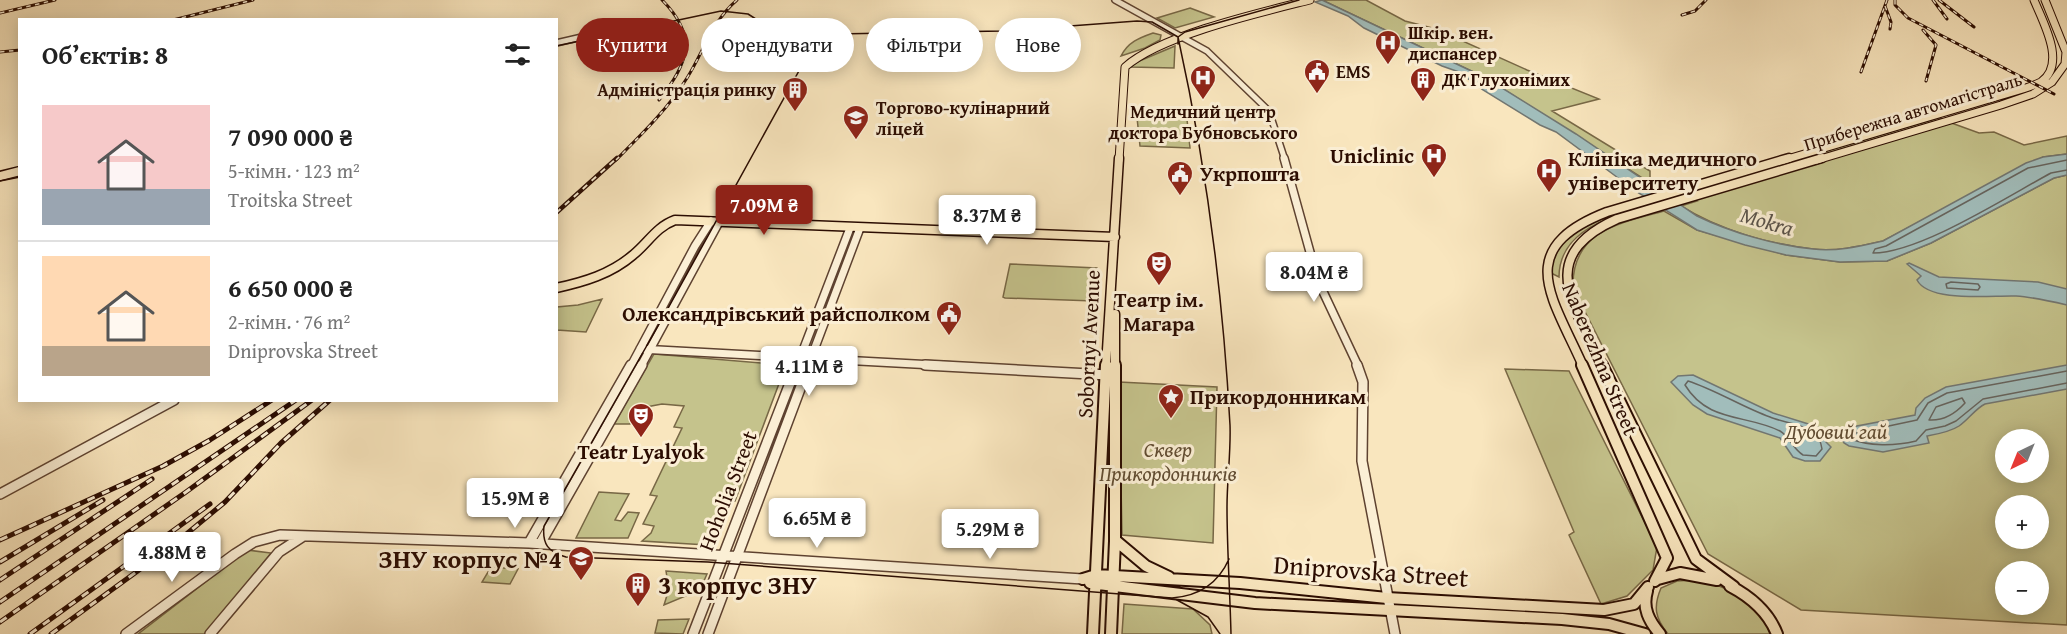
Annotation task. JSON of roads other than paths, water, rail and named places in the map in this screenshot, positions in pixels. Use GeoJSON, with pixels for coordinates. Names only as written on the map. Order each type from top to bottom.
{"type":"FeatureCollection","features":[{"type":"Feature","properties":{"kind":"main road","name":"Sobornyi Avenue"},"geometry":{"type":"LineString","coordinates":[[1092,634],[1110,375],[1115,237],[1126,63],[1177,37],[1294,1],[1310,0]]}},
{"type":"Feature","properties":{"kind":"main road","name":"Прибережна автомагістраль"},"geometry":{"type":"LineString","coordinates":[[1680,190],[1948,112],[2030,87],[2042,81],[2052,70],[2054,49],[2034,0]]}},
{"type":"Feature","properties":{"kind":"main road","name":"Прибережна автомагістраль"},"geometry":{"type":"LineString","coordinates":[[1691,197],[2031,95],[2057,82],[2067,65],[2066,52],[2045,0]]}},
{"type":"Feature","properties":{"kind":"main road"},"geometry":{"type":"LineString","coordinates":[[1948,112],[1952,116],[1960,117]]}},
{"type":"Feature","properties":{"kind":"main road"},"geometry":{"type":"LineString","coordinates":[[1934,116],[1945,118],[1946,121]]}},
{"type":"Feature","properties":{"kind":"main road"},"geometry":{"type":"LineString","coordinates":[[0,176],[18,172]]}},
{"type":"Feature","properties":{"kind":"main road","name":"Naberezhna Street"},"geometry":{"type":"LineString","coordinates":[[1627,211],[1680,190]]}},
{"type":"Feature","properties":{"kind":"main road","name":"Naberezhna Street"},"geometry":{"type":"LineString","coordinates":[[1652,584],[1663,569],[1667,558],[1545,277],[1548,256],[1565,234],[1588,219],[1691,197]]}},
{"type":"Feature","properties":{"kind":"main road"},"geometry":{"type":"LineString","coordinates":[[1627,211],[1596,228],[1572,252],[1565,269],[1567,291],[1696,559],[1759,606],[1768,616],[1777,634]]}},
{"type":"Feature","properties":{"kind":"main road"},"geometry":{"type":"LineString","coordinates":[[558,288],[580,283],[618,266],[634,255],[659,226],[666,222],[715,221],[1115,237]]}},
{"type":"Feature","properties":{"kind":"main road","name":"Sobornyi Avenue"},"geometry":{"type":"LineString","coordinates":[[1110,375],[1115,540],[1111,634]]}},
{"type":"Feature","properties":{"kind":"main road"},"geometry":{"type":"LineString","coordinates":[[1115,540],[1156,573],[1177,580]]}},
{"type":"Feature","properties":{"kind":"main road"},"geometry":{"type":"LineString","coordinates":[[1660,634],[1648,617],[1645,596],[1652,584],[1664,576],[1689,573],[1704,576],[1734,588]]}},
{"type":"Feature","properties":{"kind":"main road","name":"Dniprovska Street"},"geometry":{"type":"LineString","coordinates":[[1083,579],[1245,602],[1322,608],[1388,604],[1604,610],[1634,604],[1652,584]]}},
{"type":"Feature","properties":{"kind":"main road","name":"Dniprovska Street"},"geometry":{"type":"LineString","coordinates":[[1113,582],[1177,580],[1240,584],[1388,604],[1609,624],[1645,634]]}},
{"type":"Feature","properties":{"kind":"street"},"geometry":{"type":"LineString","coordinates":[[1115,0],[1148,21],[1214,56],[1269,111],[1296,195],[1306,244],[1318,281],[1354,356],[1363,382],[1362,461],[1395,634]]}},
{"type":"Feature","properties":{"kind":"street"},"geometry":{"type":"LineString","coordinates":[[558,43],[576,38]]}},
{"type":"Feature","properties":{"kind":"street"},"geometry":{"type":"LineString","coordinates":[[528,543],[640,350],[695,246],[715,221]]}},
{"type":"Feature","properties":{"kind":"street"},"geometry":{"type":"LineString","coordinates":[[540,544],[650,351],[715,221]]}},
{"type":"Feature","properties":{"kind":"street","name":"Hoholia Street"},"geometry":{"type":"LineString","coordinates":[[693,634],[850,228]]}},
{"type":"Feature","properties":{"kind":"street","name":"Hoholia Street"},"geometry":{"type":"LineString","coordinates":[[708,634],[860,228]]}},
{"type":"Feature","properties":{"kind":"street"},"geometry":{"type":"LineString","coordinates":[[640,350],[1110,375]]}},
{"type":"Feature","properties":{"kind":"street"},"geometry":{"type":"LineString","coordinates":[[0,494],[170,402]]}},
{"type":"Feature","properties":{"kind":"street"},"geometry":{"type":"LineString","coordinates":[[210,634],[278,553],[306,534]]}},
{"type":"Feature","properties":{"kind":"street","name":"Dniprovska Street"},"geometry":{"type":"LineString","coordinates":[[126,634],[254,542],[280,535],[306,534],[528,543],[1083,579]]}},
{"type":"Feature","properties":{"kind":"water"},"geometry":{"type":"Polygon","coordinates":[[[1322,0],[1486,78],[1576,134],[1697,216],[1739,233],[1769,241],[1822,250],[1875,243],[1883,241],[2026,163],[2043,157],[2067,154],[2067,175],[2054,178],[1931,243],[1887,261],[1840,262],[1786,255],[1697,230],[1637,192],[1556,132],[1540,125],[1483,90],[1459,72],[1442,66],[1364,28],[1348,16],[1315,2],[1322,0]]]}},
{"type":"Feature","properties":{"kind":"water"},"geometry":{"type":"Polygon","coordinates":[[[1907,264],[1939,277],[2038,282],[2067,289],[2067,305],[2016,296],[1962,296],[1934,292],[1917,280],[1921,276],[1907,264]]]}},
{"type":"Feature","properties":{"kind":"water"},"geometry":{"type":"Polygon","coordinates":[[[2067,365],[2067,389],[1985,404],[1955,428],[1927,436],[1929,443],[1883,452],[1849,446],[1844,443],[1838,433],[1841,429],[1915,415],[1916,408],[1925,398],[1946,387],[2067,365]]]}},
{"type":"Feature","properties":{"kind":"water"},"geometry":{"type":"Polygon","coordinates":[[[1693,375],[1773,413],[1818,427],[1831,447],[1820,461],[1805,461],[1793,457],[1780,438],[1707,414],[1693,405],[1671,382],[1678,376],[1693,375]]]}},
{"type":"Feature","properties":{"kind":"tram line"},"geometry":{"type":"LineString","coordinates":[[1178,37],[1185,32],[1299,0]]}},
{"type":"Feature","properties":{"kind":"tram line"},"geometry":{"type":"LineString","coordinates":[[558,46],[721,11],[748,14],[781,35],[1001,31],[1137,21],[1152,22],[1178,37]]}},
{"type":"Feature","properties":{"kind":"tram line"},"geometry":{"type":"LineString","coordinates":[[1178,37],[1205,181],[1223,327],[1230,425],[1228,561]]}},
{"type":"Feature","properties":{"kind":"tram line"},"geometry":{"type":"LineString","coordinates":[[1178,37],[1178,44]]}},
{"type":"Feature","properties":{"kind":"tram line"},"geometry":{"type":"LineString","coordinates":[[798,72],[666,312],[544,526],[545,542],[551,550],[566,557],[708,562],[1172,598],[1191,595],[1206,587],[1225,568],[1228,561]]}},
{"type":"Feature","properties":{"kind":"tram line"},"geometry":{"type":"LineString","coordinates":[[0,181],[18,177]]}},
{"type":"Feature","properties":{"kind":"tram line"},"geometry":{"type":"LineString","coordinates":[[1228,561],[1231,634]]}},
{"type":"Feature","properties":{"kind":"tram line"},"geometry":{"type":"LineString","coordinates":[[1177,600],[1208,617],[1220,634]]}},
{"type":"Feature","properties":{"kind":"railway"},"geometry":{"type":"LineString","coordinates":[[0,13],[55,0]]}},
{"type":"Feature","properties":{"kind":"railway"},"geometry":{"type":"LineString","coordinates":[[181,18],[253,0]]}},
{"type":"Feature","properties":{"kind":"railway"},"geometry":{"type":"LineString","coordinates":[[659,100],[677,74],[685,50],[685,38],[681,26],[674,13],[662,0]]}},
{"type":"Feature","properties":{"kind":"railway"},"geometry":{"type":"LineString","coordinates":[[616,160],[671,100],[687,78],[721,17],[737,0]]}},
{"type":"Feature","properties":{"kind":"railway"},"geometry":{"type":"LineString","coordinates":[[1682,15],[1695,11],[1706,0]]}},
{"type":"Feature","properties":{"kind":"railway"},"geometry":{"type":"LineString","coordinates":[[1861,72],[1887,0]]}},
{"type":"Feature","properties":{"kind":"railway"},"geometry":{"type":"LineString","coordinates":[[1895,0],[1895,5],[1908,18],[2054,94]]}},
{"type":"Feature","properties":{"kind":"railway"},"geometry":{"type":"LineString","coordinates":[[1933,0],[1947,19]]}},
{"type":"Feature","properties":{"kind":"railway"},"geometry":{"type":"LineString","coordinates":[[1939,0],[1974,27]]}},
{"type":"Feature","properties":{"kind":"railway"},"geometry":{"type":"LineString","coordinates":[[1885,6],[1891,22],[1890,29]]}},
{"type":"Feature","properties":{"kind":"railway"},"geometry":{"type":"LineString","coordinates":[[1923,30],[1936,45],[1926,81]]}},
{"type":"Feature","properties":{"kind":"railway"},"geometry":{"type":"LineString","coordinates":[[0,52],[18,50]]}},
{"type":"Feature","properties":{"kind":"railway"},"geometry":{"type":"LineString","coordinates":[[558,211],[617,158]]}},
{"type":"Feature","properties":{"kind":"railway"},"geometry":{"type":"LineString","coordinates":[[0,540],[163,466],[210,440],[269,402]]}},
{"type":"Feature","properties":{"kind":"railway"},"geometry":{"type":"LineString","coordinates":[[0,602],[293,402]]}},
{"type":"Feature","properties":{"kind":"railway"},"geometry":{"type":"LineString","coordinates":[[0,622],[186,492],[309,402]]}},
{"type":"Feature","properties":{"kind":"railway"},"geometry":{"type":"LineString","coordinates":[[51,634],[172,546],[225,502],[281,443],[328,402]]}},
{"type":"Feature","properties":{"kind":"railway"},"geometry":{"type":"LineString","coordinates":[[0,580],[152,479]]}},
{"type":"Feature","properties":{"kind":"railway"},"geometry":{"type":"LineString","coordinates":[[0,562],[103,500]]}},
{"type":"Feature","properties":{"kind":"railway"},"geometry":{"type":"LineString","coordinates":[[30,634],[210,504]]}},
{"type":"Feature","properties":{"kind":"place","name":"Шкір. вен. диспансер"},"geometry":{"type":"Point","coordinates":[1388,66]}},
{"type":"Feature","properties":{"kind":"place","name":"EMS"},"geometry":{"type":"Point","coordinates":[1317,95]}},
{"type":"Feature","properties":{"kind":"place","name":"Медичний центр доктора Бубновського"},"geometry":{"type":"Point","coordinates":[1203,101]}},
{"type":"Feature","properties":{"kind":"place","name":"ДК Глухонімих"},"geometry":{"type":"Point","coordinates":[1423,103]}},
{"type":"Feature","properties":{"kind":"place","name":"Адміністрація ринку"},"geometry":{"type":"Point","coordinates":[795,113]}},
{"type":"Feature","properties":{"kind":"place","name":"Торгово-кулінарний ліцей"},"geometry":{"type":"Point","coordinates":[856,141]}},
{"type":"Feature","properties":{"kind":"place","name":"Uniclinic"},"geometry":{"type":"Point","coordinates":[1434,179]}},
{"type":"Feature","properties":{"kind":"place","name":"Клініка медичного університету"},"geometry":{"type":"Point","coordinates":[1549,194]}},
{"type":"Feature","properties":{"kind":"place","name":"Укрпошта"},"geometry":{"type":"Point","coordinates":[1180,197]}},
{"type":"Feature","properties":{"kind":"place","name":"Театр ім. Магара"},"geometry":{"type":"Point","coordinates":[1159,287]}},
{"type":"Feature","properties":{"kind":"place","name":"Олександрівський райсполком"},"geometry":{"type":"Point","coordinates":[949,337]}},
{"type":"Feature","properties":{"kind":"place","name":"Прикордонникам"},"geometry":{"type":"Point","coordinates":[1171,420]}},
{"type":"Feature","properties":{"kind":"place","name":"Teatr Lyalyok"},"geometry":{"type":"Point","coordinates":[641,439]}},
{"type":"Feature","properties":{"kind":"place","name":"ЗНУ корпус №4"},"geometry":{"type":"Point","coordinates":[581,582]}},
{"type":"Feature","properties":{"kind":"place","name":"3 корпус ЗНУ"},"geometry":{"type":"Point","coordinates":[638,608]}},
{"type":"Feature","properties":{"kind":"water label","name":"Mokra"},"geometry":{"type":"Point","coordinates":[1767,221]}},
{"type":"Feature","properties":{"kind":"park label","name":"Дубовий гай"},"geometry":{"type":"Point","coordinates":[1836,432]}},
{"type":"Feature","properties":{"kind":"park label","name":"Сквер Прикордонників"},"geometry":{"type":"Point","coordinates":[1168,462]}}]}
